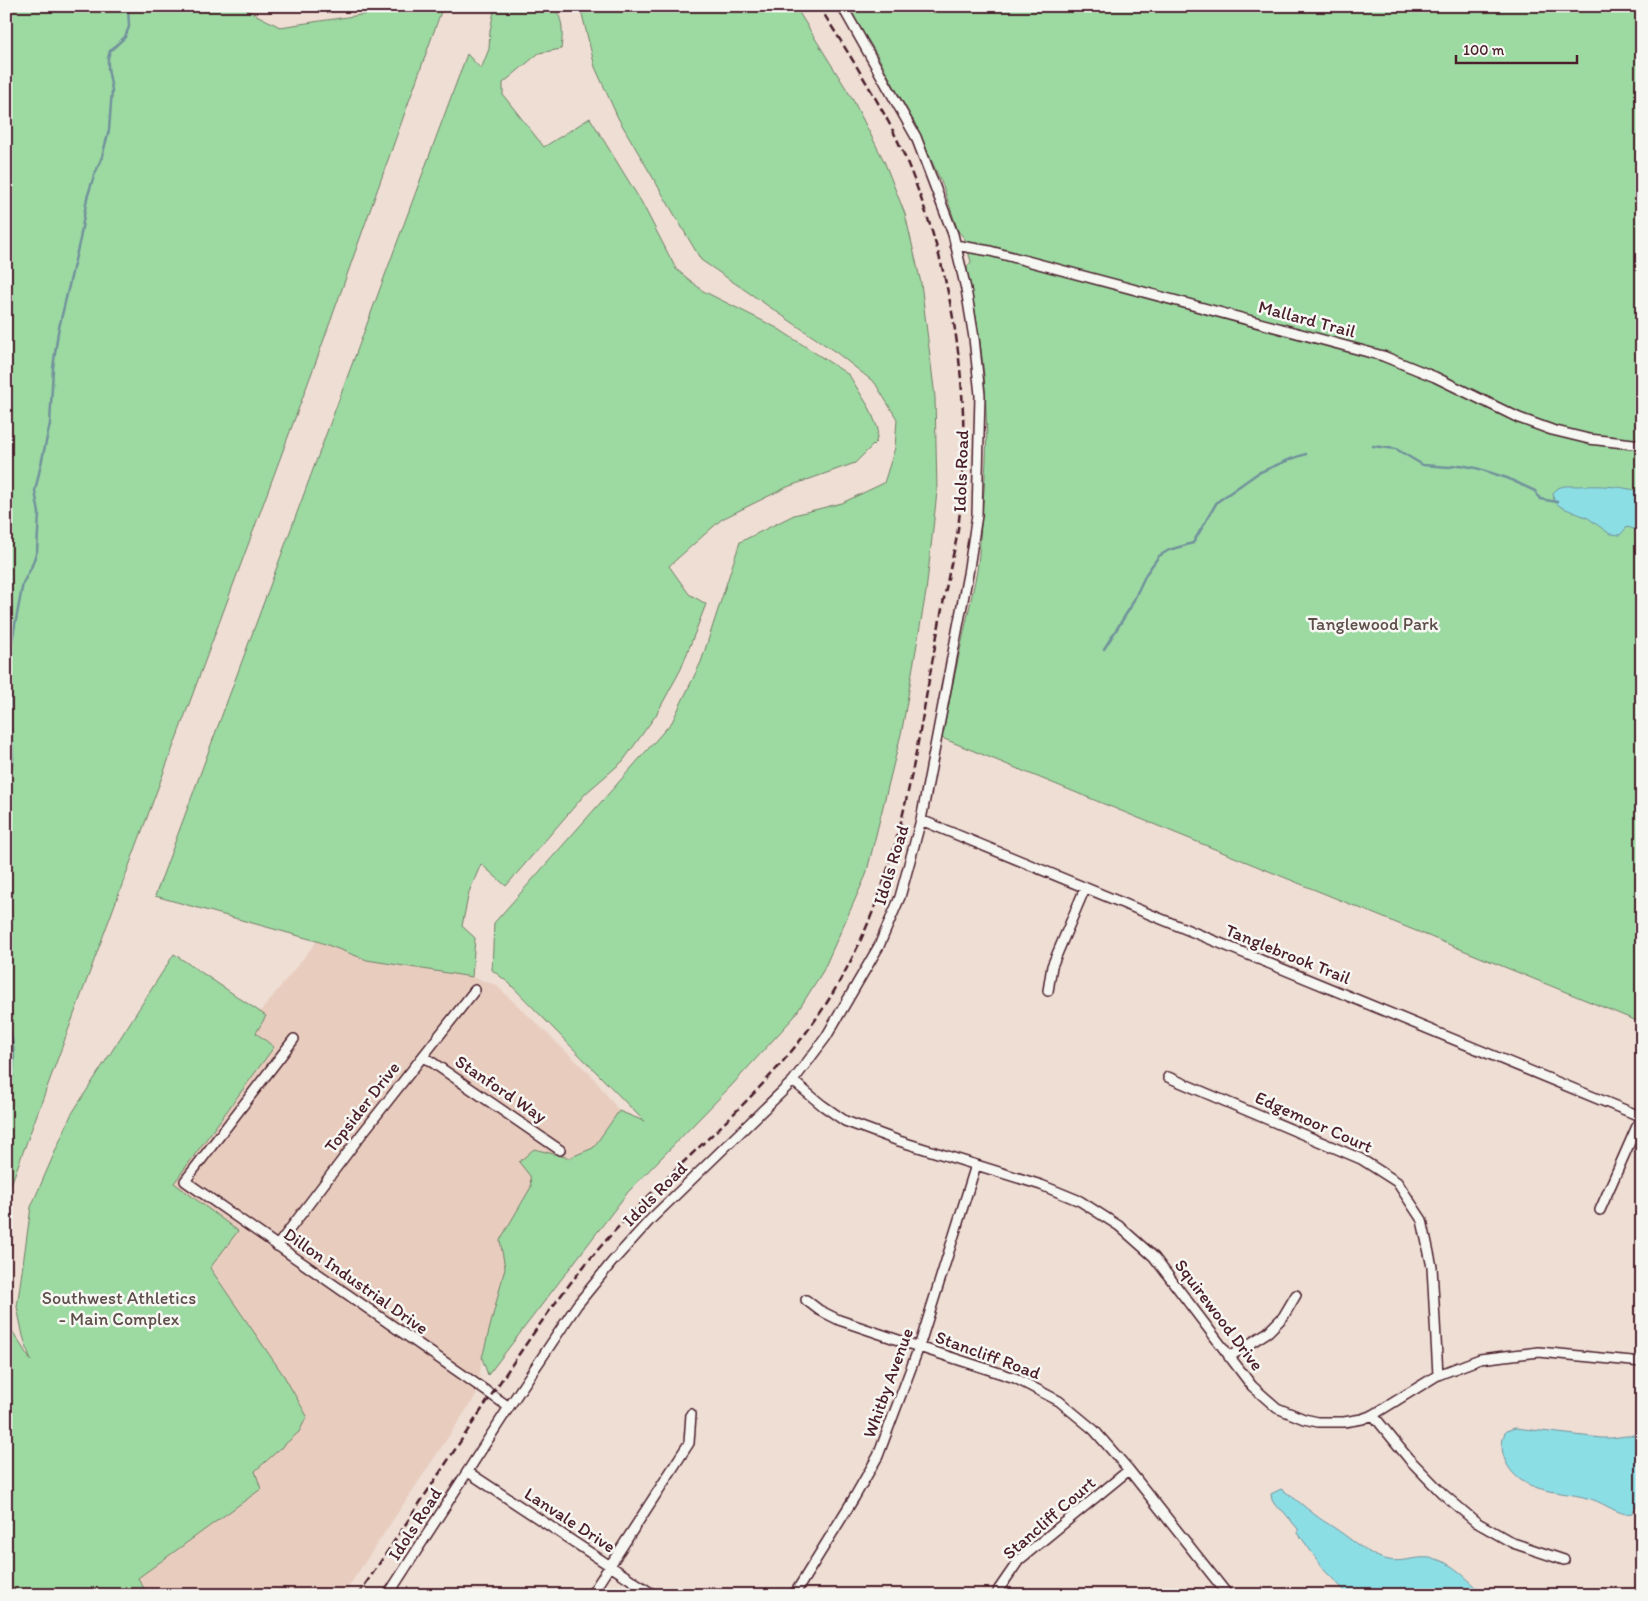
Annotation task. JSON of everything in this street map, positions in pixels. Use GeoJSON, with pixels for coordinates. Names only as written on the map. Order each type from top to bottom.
{"type":"FeatureCollection","features":[{"type":"Feature","properties":{"kind":"street","name":"Idols Road"},"geometry":{"type":"LineString","coordinates":[[388,1595],[577,1305],[650,1220],[793,1081],[826,1037],[880,946],[900,897],[921,820],[968,574],[976,515],[980,395],[966,288],[953,234],[916,137],[842,6]]}},
{"type":"Feature","properties":{"kind":"street","name":"Mallard Trail"},"geometry":{"type":"LineString","coordinates":[[956,245],[990,251],[1383,356],[1435,377],[1518,418],[1552,430],[1589,439],[1642,445]]}},
{"type":"Feature","properties":{"kind":"street","name":"Tanglebrook Trail"},"geometry":{"type":"LineString","coordinates":[[921,820],[1642,1117]]}},
{"type":"Feature","properties":{"kind":"street"},"geometry":{"type":"LineString","coordinates":[[1048,991],[1052,966],[1085,888]]}},
{"type":"Feature","properties":{"kind":"street","name":"Topsider Drive"},"geometry":{"type":"LineString","coordinates":[[277,1246],[360,1135],[475,990]]}},
{"type":"Feature","properties":{"kind":"street","name":"Dillon Industrial Drive"},"geometry":{"type":"LineString","coordinates":[[294,1039],[185,1181],[459,1370],[509,1407]]}},
{"type":"Feature","properties":{"kind":"street","name":"Stanford Way"},"geometry":{"type":"LineString","coordinates":[[424,1056],[560,1150]]}},
{"type":"Feature","properties":{"kind":"street","name":"Edgemoor Court"},"geometry":{"type":"LineString","coordinates":[[1168,1077],[1362,1158],[1397,1182],[1422,1220],[1432,1266],[1438,1375]]}},
{"type":"Feature","properties":{"kind":"street","name":"Squirewood Drive"},"geometry":{"type":"LineString","coordinates":[[793,1081],[845,1121],[899,1141],[1041,1185],[1080,1201],[1119,1226],[1154,1257],[1252,1386],[1265,1399],[1286,1413],[1304,1419],[1329,1423],[1362,1419],[1373,1415],[1438,1375],[1480,1359],[1539,1352],[1642,1362]]}},
{"type":"Feature","properties":{"kind":"street"},"geometry":{"type":"LineString","coordinates":[[1600,1210],[1642,1117]]}},
{"type":"Feature","properties":{"kind":"street","name":"Whitby Avenue"},"geometry":{"type":"LineString","coordinates":[[794,1595],[878,1456],[919,1347],[976,1165]]}},
{"type":"Feature","properties":{"kind":"street"},"geometry":{"type":"LineString","coordinates":[[1229,1357],[1268,1332],[1283,1317],[1296,1295]]}},
{"type":"Feature","properties":{"kind":"street","name":"Stancliff Road"},"geometry":{"type":"LineString","coordinates":[[806,1300],[819,1310],[840,1320],[1015,1378],[1059,1401],[1094,1430],[1129,1470],[1228,1595]]}},
{"type":"Feature","properties":{"kind":"street"},"geometry":{"type":"LineString","coordinates":[[591,1595],[689,1443],[691,1414]]}},
{"type":"Feature","properties":{"kind":"street"},"geometry":{"type":"LineString","coordinates":[[1373,1415],[1409,1459],[1476,1522],[1513,1542],[1564,1560]]}},
{"type":"Feature","properties":{"kind":"street","name":"Stancliff Court"},"geometry":{"type":"LineString","coordinates":[[997,1595],[1019,1560],[1129,1470]]}},
{"type":"Feature","properties":{"kind":"street","name":"Lanvale Drive"},"geometry":{"type":"LineString","coordinates":[[468,1472],[654,1595]]}},
{"type":"Feature","properties":{"kind":"shaded area"},"geometry":{"type":"Polygon","coordinates":[[[317,941],[367,960],[472,977],[496,985],[592,1076],[619,1111],[593,1148],[569,1158],[534,1149],[530,1176],[531,1187],[500,1240],[505,1268],[482,1358],[477,1394],[343,1595],[148,1595],[138,1578],[261,1489],[255,1471],[299,1432],[307,1416],[284,1376],[210,1268],[238,1231],[174,1183],[274,1047],[256,1033],[266,1016],[260,1012],[317,941]]]}},
{"type":"Feature","properties":{"kind":"green space"},"geometry":{"type":"Polygon","coordinates":[[[6,6],[239,6],[280,27],[421,6],[443,6],[318,356],[6,1198],[6,6]]]}},
{"type":"Feature","properties":{"kind":"green space"},"geometry":{"type":"Polygon","coordinates":[[[495,6],[552,6],[561,20],[561,49],[539,53],[503,83],[503,95],[544,147],[590,118],[642,203],[676,269],[703,291],[777,328],[849,375],[870,409],[878,429],[876,442],[855,463],[787,487],[722,519],[669,566],[689,594],[706,604],[681,669],[656,715],[623,761],[586,793],[506,886],[481,864],[469,892],[462,926],[475,938],[472,977],[367,960],[317,941],[155,896],[467,54],[481,69],[489,49],[495,6]]]}},
{"type":"Feature","properties":{"kind":"green space"},"geometry":{"type":"Polygon","coordinates":[[[580,6],[795,6],[852,98],[884,161],[905,214],[921,283],[935,397],[937,492],[926,592],[902,730],[866,875],[823,971],[794,1017],[732,1085],[628,1192],[488,1375],[482,1358],[505,1268],[500,1240],[531,1187],[530,1176],[519,1162],[534,1149],[569,1158],[593,1148],[619,1111],[644,1121],[509,983],[492,970],[494,923],[672,722],[701,662],[740,542],[794,515],[842,503],[884,483],[895,448],[897,419],[875,383],[837,353],[701,260],[618,118],[595,67],[580,6]]]}},
{"type":"Feature","properties":{"kind":"green space","name":"Tanglewood Park"},"geometry":{"type":"Polygon","coordinates":[[[847,6],[1642,6],[1642,1023],[942,738],[977,571],[985,475],[987,437],[984,376],[980,342],[967,272],[967,267],[971,262],[965,239],[958,231],[943,186],[915,124],[876,53],[847,6]]]}},
{"type":"Feature","properties":{"kind":"green space","name":"Southwest Athletics - Main Complex"},"geometry":{"type":"Polygon","coordinates":[[[174,954],[266,1016],[256,1033],[274,1047],[174,1183],[238,1231],[210,1268],[284,1376],[307,1416],[299,1432],[255,1471],[261,1489],[138,1578],[148,1595],[6,1595],[6,1321],[31,1361],[17,1307],[31,1207],[71,1115],[174,954]]]}},
{"type":"Feature","properties":{"kind":"water"},"geometry":{"type":"Polygon","coordinates":[[[1564,486],[1613,487],[1641,492],[1642,535],[1634,529],[1627,527],[1620,535],[1610,534],[1588,518],[1561,507],[1554,501],[1553,493],[1558,488],[1564,486]]]}},
{"type":"Feature","properties":{"kind":"water"},"geometry":{"type":"Polygon","coordinates":[[[1515,1428],[1601,1438],[1641,1434],[1642,1496],[1640,1501],[1632,1513],[1626,1514],[1592,1499],[1540,1489],[1529,1485],[1511,1471],[1502,1449],[1502,1441],[1506,1431],[1515,1428]]]}},
{"type":"Feature","properties":{"kind":"water"},"geometry":{"type":"Polygon","coordinates":[[[1281,1489],[1319,1518],[1374,1555],[1397,1561],[1422,1558],[1439,1560],[1454,1568],[1486,1595],[1349,1595],[1325,1571],[1298,1533],[1298,1529],[1283,1511],[1275,1505],[1271,1494],[1281,1489]]]}},
{"type":"Feature","properties":{"kind":"waterway"},"geometry":{"type":"LineString","coordinates":[[6,794],[13,759],[10,714],[11,646],[23,583],[37,551],[39,513],[35,491],[50,424],[53,368],[58,332],[80,239],[87,198],[102,157],[109,130],[112,90],[108,58],[110,51],[125,37],[129,27],[128,6]]}},
{"type":"Feature","properties":{"kind":"waterway"},"geometry":{"type":"LineString","coordinates":[[1373,446],[1396,449],[1423,465],[1449,467],[1460,465],[1476,468],[1507,478],[1535,491],[1540,499],[1557,502]]}},
{"type":"Feature","properties":{"kind":"waterway"},"geometry":{"type":"LineString","coordinates":[[1104,649],[1130,608],[1146,574],[1159,556],[1169,550],[1193,543],[1217,502],[1258,473],[1306,454]]}},
{"type":"Feature","properties":{"kind":"waterway"},"geometry":{"type":"LineString","coordinates":[[6,1017],[13,1044],[14,1061],[10,1088],[6,1091]]}},
{"type":"Feature","properties":{"kind":"railway"},"geometry":{"type":"LineString","coordinates":[[358,1595],[513,1363],[583,1267],[631,1213],[755,1092],[784,1061],[810,1027],[834,991],[854,954],[871,917],[885,879],[906,801],[958,529],[963,446],[960,366],[947,287],[937,247],[912,175],[899,143],[881,108],[819,6]]}}]}
